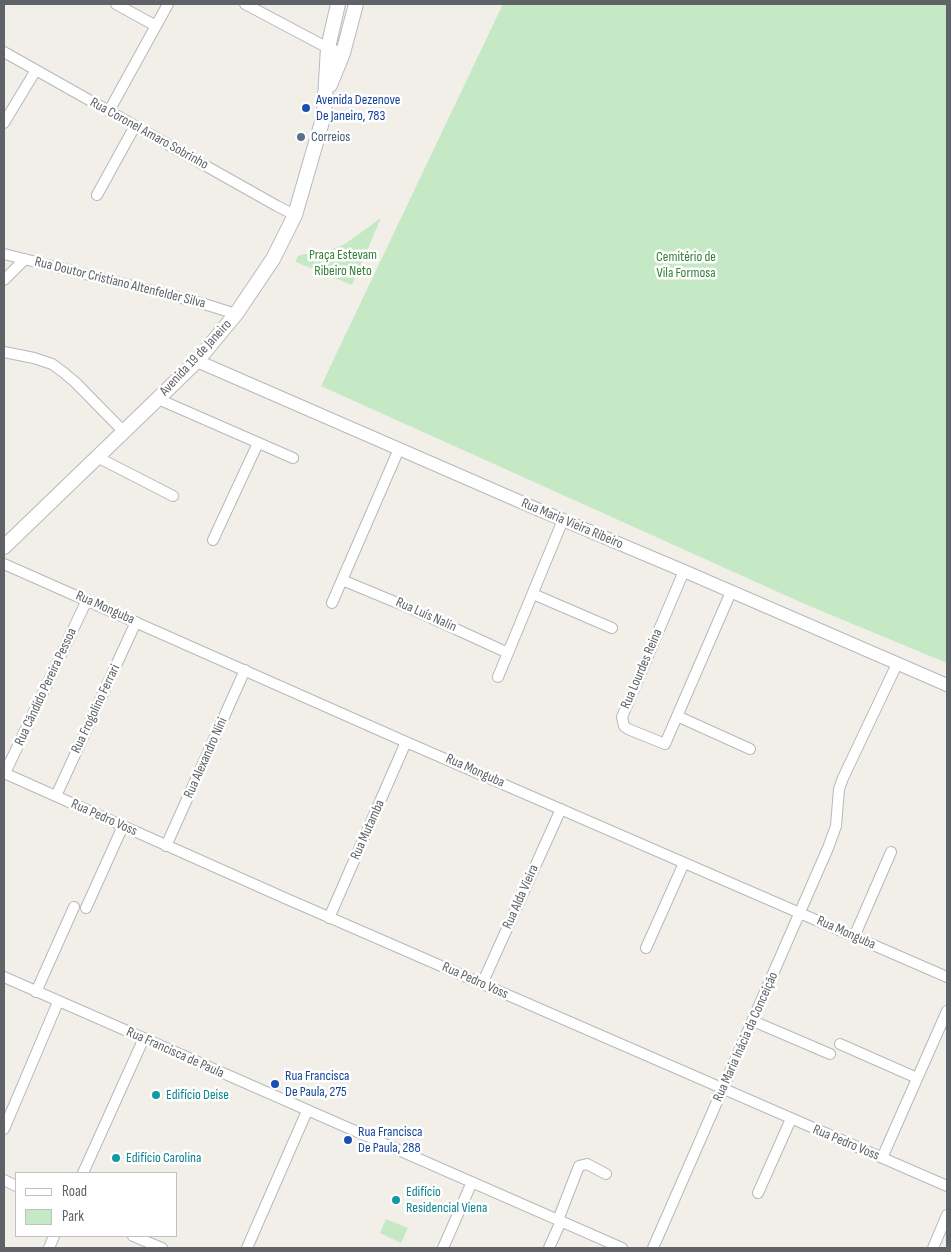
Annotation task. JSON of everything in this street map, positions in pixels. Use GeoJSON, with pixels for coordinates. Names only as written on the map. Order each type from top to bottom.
{"type":"FeatureCollection","features":[{"type":"Feature","properties":{"kind":"main road","name":"Avenida 19 de Janeiro"},"geometry":{"type":"LineString","coordinates":[[6,542],[98,457],[197,361],[236,314],[273,259],[296,214],[324,115],[328,48],[338,4]]}},
{"type":"Feature","properties":{"kind":"main road","name":"Avenida 19 de Janeiro"},"geometry":{"type":"LineString","coordinates":[[326,95],[343,54],[356,4]]}},
{"type":"Feature","properties":{"kind":"street"},"geometry":{"type":"LineString","coordinates":[[116,4],[156,26]]}},
{"type":"Feature","properties":{"kind":"street"},"geometry":{"type":"LineString","coordinates":[[108,111],[168,4]]}},
{"type":"Feature","properties":{"kind":"street"},"geometry":{"type":"LineString","coordinates":[[246,4],[328,48],[343,54]]}},
{"type":"Feature","properties":{"kind":"street","name":"Rua Coronel Amaro Sobrinho"},"geometry":{"type":"LineString","coordinates":[[4,52],[277,206],[296,214]]}},
{"type":"Feature","properties":{"kind":"street"},"geometry":{"type":"LineString","coordinates":[[4,123],[36,70]]}},
{"type":"Feature","properties":{"kind":"street"},"geometry":{"type":"LineString","coordinates":[[98,195],[135,126]]}},
{"type":"Feature","properties":{"kind":"street","name":"Rua Doutor Cristiano Altenfelder Silva"},"geometry":{"type":"LineString","coordinates":[[4,254],[201,303],[236,314]]}},
{"type":"Feature","properties":{"kind":"street"},"geometry":{"type":"LineString","coordinates":[[4,280],[25,259]]}},
{"type":"Feature","properties":{"kind":"street"},"geometry":{"type":"LineString","coordinates":[[4,352],[52,364],[64,372],[124,432]]}},
{"type":"Feature","properties":{"kind":"street","name":"Rua Maria Vieira Ribeiro"},"geometry":{"type":"LineString","coordinates":[[197,361],[947,685]]}},
{"type":"Feature","properties":{"kind":"street"},"geometry":{"type":"LineString","coordinates":[[158,399],[293,458]]}},
{"type":"Feature","properties":{"kind":"street"},"geometry":{"type":"LineString","coordinates":[[213,540],[258,443]]}},
{"type":"Feature","properties":{"kind":"street"},"geometry":{"type":"LineString","coordinates":[[332,603],[399,449]]}},
{"type":"Feature","properties":{"kind":"street"},"geometry":{"type":"LineString","coordinates":[[98,457],[173,496]]}},
{"type":"Feature","properties":{"kind":"street"},"geometry":{"type":"LineString","coordinates":[[498,677],[534,594],[563,520]]}},
{"type":"Feature","properties":{"kind":"street","name":"Rua Monguba"},"geometry":{"type":"LineString","coordinates":[[4,564],[561,810],[947,977]]}},
{"type":"Feature","properties":{"kind":"street","name":"Rua Lourdes Reina"},"geometry":{"type":"LineString","coordinates":[[677,716],[665,744],[628,729],[624,726],[622,716],[684,571]]}},
{"type":"Feature","properties":{"kind":"street","name":"Rua Luís Nalin"},"geometry":{"type":"LineString","coordinates":[[342,580],[412,609],[508,653]]}},
{"type":"Feature","properties":{"kind":"street"},"geometry":{"type":"LineString","coordinates":[[731,592],[677,716],[750,749]]}},
{"type":"Feature","properties":{"kind":"street"},"geometry":{"type":"LineString","coordinates":[[534,594],[612,628]]}},
{"type":"Feature","properties":{"kind":"street","name":"Rua Cândido Pereira Pessoa"},"geometry":{"type":"LineString","coordinates":[[4,773],[87,600]]}},
{"type":"Feature","properties":{"kind":"street","name":"Rua Frogolino Ferrari"},"geometry":{"type":"LineString","coordinates":[[56,796],[136,622]]}},
{"type":"Feature","properties":{"kind":"street","name":"Rua Maria Inácia da Conceição"},"geometry":{"type":"LineString","coordinates":[[653,1248],[800,913],[836,826],[843,778],[896,664]]}},
{"type":"Feature","properties":{"kind":"street","name":"Rua Alexandro Nini"},"geometry":{"type":"LineString","coordinates":[[166,846],[245,670]]}},
{"type":"Feature","properties":{"kind":"street","name":"Rua Mutamba"},"geometry":{"type":"LineString","coordinates":[[329,918],[406,742]]}},
{"type":"Feature","properties":{"kind":"street","name":"Rua Pedro Voss"},"geometry":{"type":"LineString","coordinates":[[4,773],[329,918],[947,1186]]}},
{"type":"Feature","properties":{"kind":"street","name":"Rua Alda Vieira"},"geometry":{"type":"LineString","coordinates":[[482,984],[561,810]]}},
{"type":"Feature","properties":{"kind":"street"},"geometry":{"type":"LineString","coordinates":[[86,908],[123,826]]}},
{"type":"Feature","properties":{"kind":"street"},"geometry":{"type":"LineString","coordinates":[[854,937],[891,852]]}},
{"type":"Feature","properties":{"kind":"street"},"geometry":{"type":"LineString","coordinates":[[646,948],[684,863]]}},
{"type":"Feature","properties":{"kind":"street"},"geometry":{"type":"LineString","coordinates":[[36,992],[74,907]]}},
{"type":"Feature","properties":{"kind":"street","name":"Rua Francisca de Paula"},"geometry":{"type":"LineString","coordinates":[[4,977],[622,1248]]}},
{"type":"Feature","properties":{"kind":"street"},"geometry":{"type":"LineString","coordinates":[[4,1129],[58,1002]]}},
{"type":"Feature","properties":{"kind":"street"},"geometry":{"type":"LineString","coordinates":[[882,1158],[947,1011]]}},
{"type":"Feature","properties":{"kind":"street"},"geometry":{"type":"LineString","coordinates":[[753,1021],[830,1054]]}},
{"type":"Feature","properties":{"kind":"street"},"geometry":{"type":"LineString","coordinates":[[83,1172],[144,1038]]}},
{"type":"Feature","properties":{"kind":"street"},"geometry":{"type":"LineString","coordinates":[[840,1044],[918,1078]]}},
{"type":"Feature","properties":{"kind":"street"},"geometry":{"type":"LineString","coordinates":[[247,1248],[307,1111]]}},
{"type":"Feature","properties":{"kind":"street"},"geometry":{"type":"LineString","coordinates":[[758,1193],[791,1119]]}},
{"type":"Feature","properties":{"kind":"street"},"geometry":{"type":"LineString","coordinates":[[549,1248],[579,1166],[587,1164],[606,1174]]}},
{"type":"Feature","properties":{"kind":"street"},"geometry":{"type":"LineString","coordinates":[[443,1248],[472,1182]]}},
{"type":"Feature","properties":{"kind":"street"},"geometry":{"type":"LineString","coordinates":[[932,1248],[947,1215]]}},
{"type":"Feature","properties":{"kind":"street"},"geometry":{"type":"LineString","coordinates":[[135,1237],[162,1248]]}},
{"type":"Feature","properties":{"kind":"green space","name":"Cemitério de Vila Formosa"},"geometry":{"type":"Polygon","coordinates":[[[503,4],[947,4],[947,663],[807,605],[321,386],[503,4]]]}},
{"type":"Feature","properties":{"kind":"green space","name":"Praça Estevam Ribeiro Neto"},"geometry":{"type":"Polygon","coordinates":[[[381,218],[352,285],[296,262],[297,257],[300,255],[330,250],[345,244],[381,218]]]}},
{"type":"Feature","properties":{"kind":"green space"},"geometry":{"type":"Polygon","coordinates":[[[386,1219],[408,1228],[401,1243],[380,1233],[386,1219]]]}},
{"type":"Feature","properties":{"kind":"place","name":"Avenida Dezenove De Janeiro, 783"},"geometry":{"type":"Point","coordinates":[306,108]}},
{"type":"Feature","properties":{"kind":"place","name":"Correios"},"geometry":{"type":"Point","coordinates":[301,137]}},
{"type":"Feature","properties":{"kind":"place","name":"Rua Francisca De Paula, 275"},"geometry":{"type":"Point","coordinates":[275,1084]}},
{"type":"Feature","properties":{"kind":"place","name":"Edifício Deise"},"geometry":{"type":"Point","coordinates":[156,1095]}},
{"type":"Feature","properties":{"kind":"place","name":"Rua Francisca De Paula, 288"},"geometry":{"type":"Point","coordinates":[348,1140]}},
{"type":"Feature","properties":{"kind":"place","name":"Edifício Carolina"},"geometry":{"type":"Point","coordinates":[116,1158]}},
{"type":"Feature","properties":{"kind":"place","name":"Edifício Residencial Viena"},"geometry":{"type":"Point","coordinates":[396,1200]}}]}
